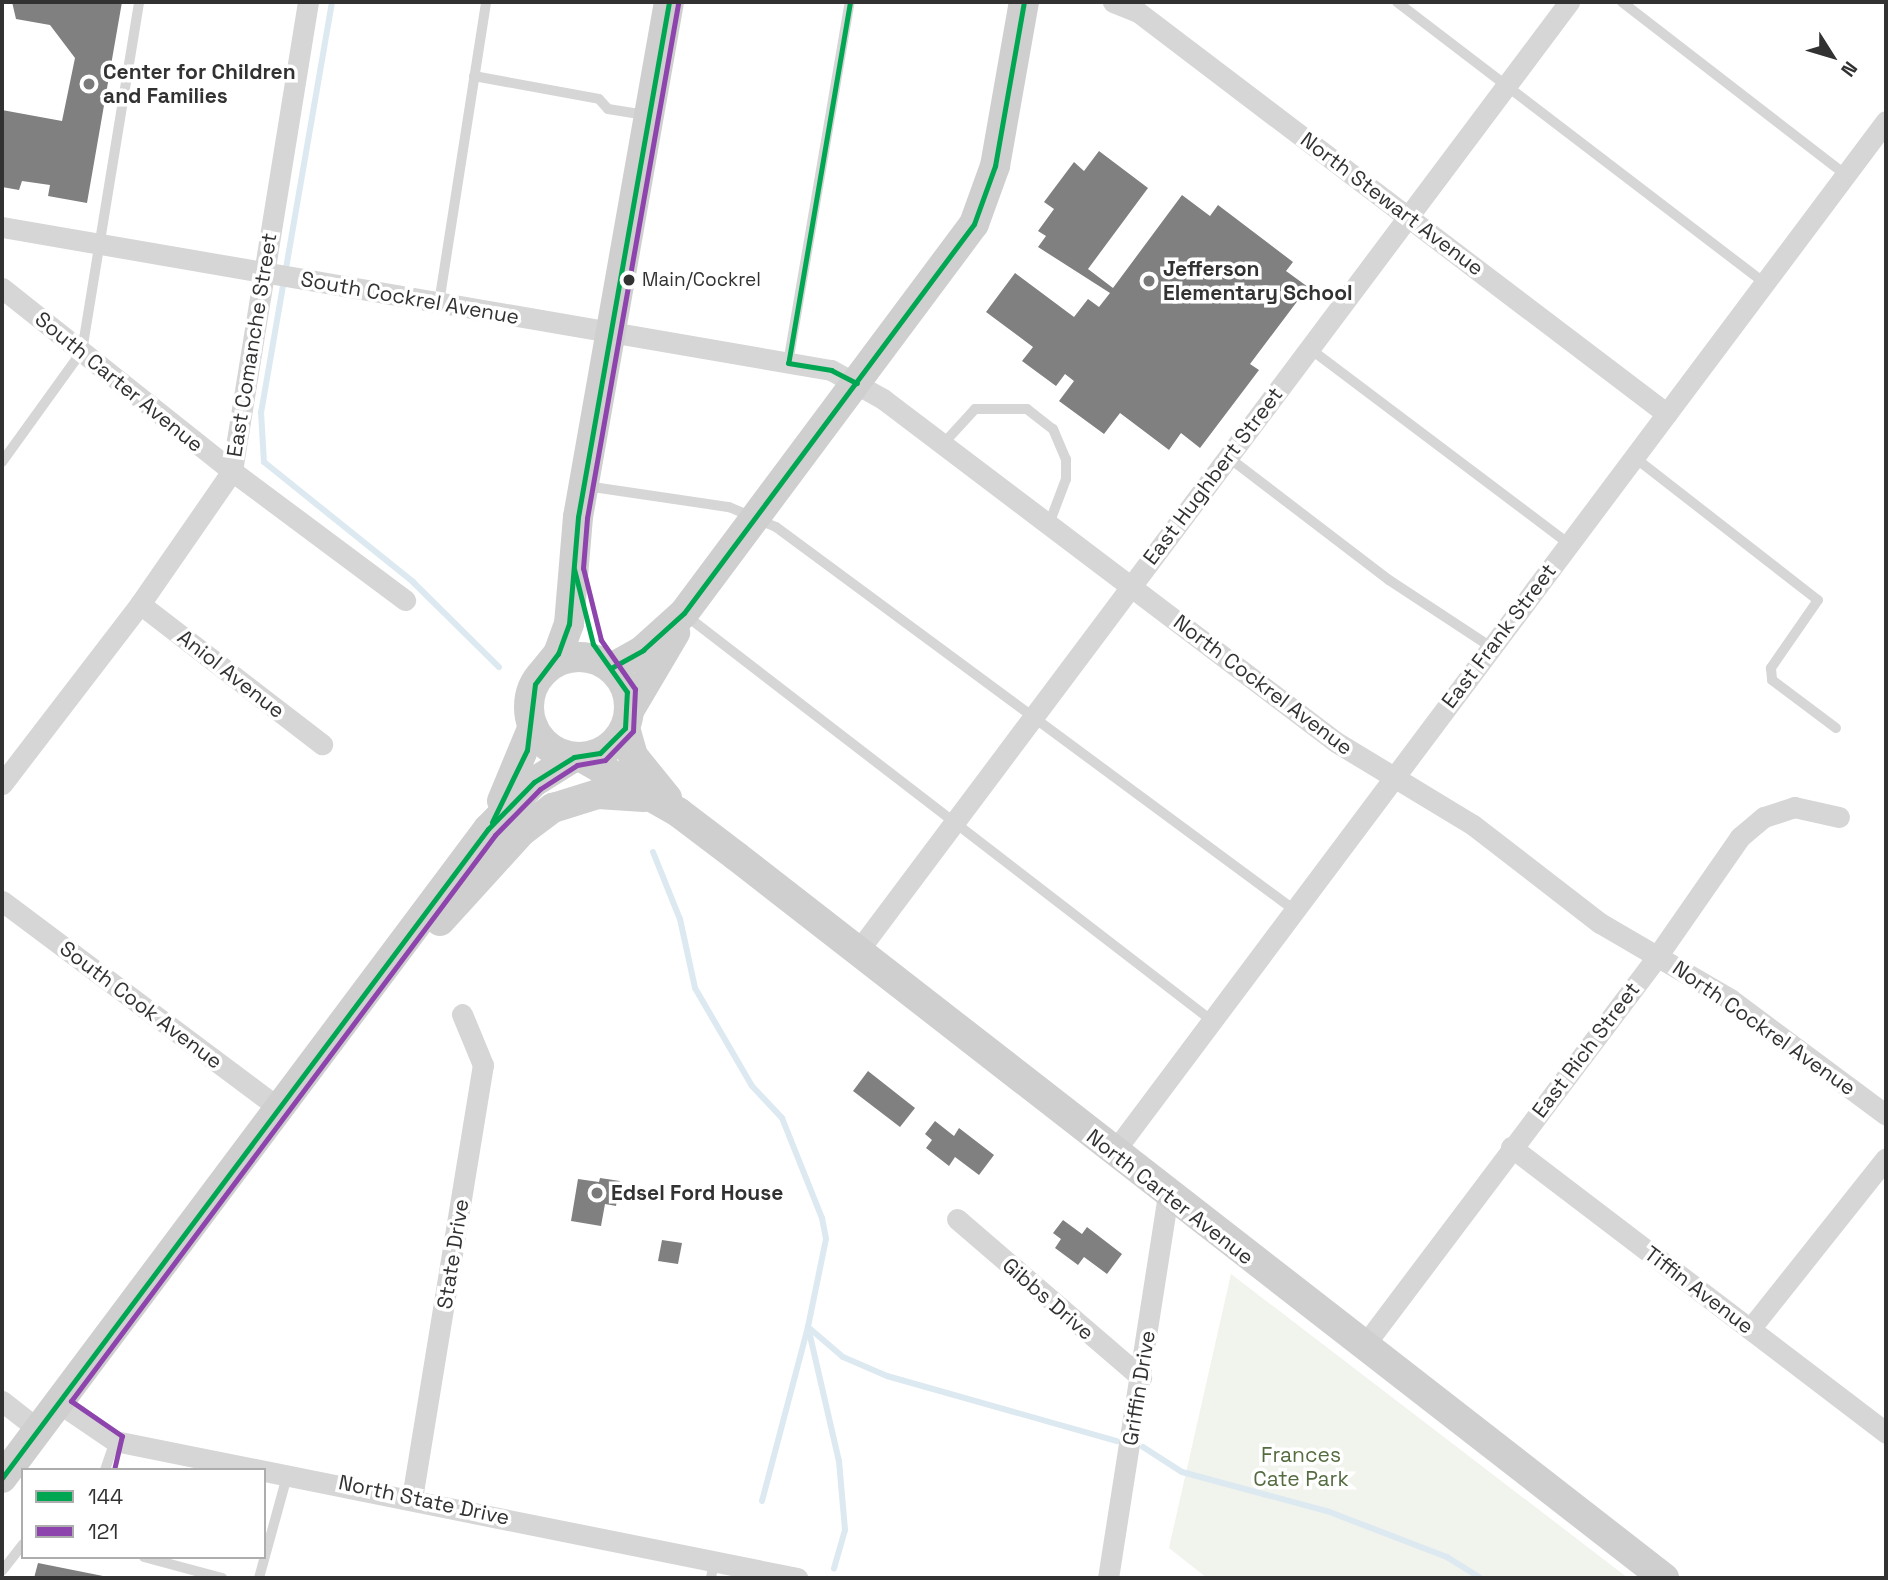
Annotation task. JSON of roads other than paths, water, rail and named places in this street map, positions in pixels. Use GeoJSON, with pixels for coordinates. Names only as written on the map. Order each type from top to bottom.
{"type":"FeatureCollection","features":[{"type":"Feature","properties":{"kind":"street","name":"East Comanche Street"},"geometry":{"type":"LineString","coordinates":[[2,783],[140,604],[232,471],[270,274],[309,2]]}},
{"type":"Feature","properties":{"kind":"street"},"geometry":{"type":"LineString","coordinates":[[488,829],[518,771],[533,726],[530,698],[544,671],[558,654],[569,624],[583,485],[669,2]]}},
{"type":"Feature","properties":{"kind":"street"},"geometry":{"type":"LineString","coordinates":[[2,1478],[488,829],[534,782],[577,757],[608,747],[627,720],[684,613],[974,224],[995,166],[1024,2]]}},
{"type":"Feature","properties":{"kind":"street","name":"North Stewart Avenue"},"geometry":{"type":"LineString","coordinates":[[1113,2],[1142,7],[1408,216],[1667,414]]}},
{"type":"Feature","properties":{"kind":"street","name":"East Hughbert Street"},"geometry":{"type":"LineString","coordinates":[[858,951],[1569,2]]}},
{"type":"Feature","properties":{"kind":"street","name":"East Frank Street"},"geometry":{"type":"LineString","coordinates":[[1113,1153],[1392,776],[1766,284],[1886,121]]}},
{"type":"Feature","properties":{"kind":"street","name":"South Cockrel Avenue"},"geometry":{"type":"LineString","coordinates":[[2,227],[611,333]]}},
{"type":"Feature","properties":{"kind":"street","name":"South Carter Avenue"},"geometry":{"type":"LineString","coordinates":[[2,288],[232,471],[405,600]]}},
{"type":"Feature","properties":{"kind":"street","name":"North Cockrel Avenue"},"geometry":{"type":"LineString","coordinates":[[611,333],[831,370],[857,383],[943,444],[1336,742],[1473,825],[1600,923],[1730,999],[1886,1115]]}},
{"type":"Feature","properties":{"kind":"street"},"geometry":{"type":"LineString","coordinates":[[575,569],[606,665],[627,692],[627,720]]}},
{"type":"Feature","properties":{"kind":"street","name":"Aniol Avenue"},"geometry":{"type":"LineString","coordinates":[[140,604],[322,744]]}},
{"type":"Feature","properties":{"kind":"street"},"geometry":{"type":"LineString","coordinates":[[544,671],[571,658],[606,665],[643,650],[684,613]]}},
{"type":"Feature","properties":{"kind":"street","name":"North Carter Avenue"},"geometry":{"type":"LineString","coordinates":[[627,720],[633,756],[665,806]]}},
{"type":"Feature","properties":{"kind":"street"},"geometry":{"type":"LineString","coordinates":[[533,726],[555,751],[577,757]]}},
{"type":"Feature","properties":{"kind":"street","name":"North Carter Avenue"},"geometry":{"type":"LineString","coordinates":[[577,757],[665,806],[858,951],[1168,1197],[1664,1578]]}},
{"type":"Feature","properties":{"kind":"street"},"geometry":{"type":"LineString","coordinates":[[340,1030],[536,819],[553,808],[598,794],[665,806]]}},
{"type":"Feature","properties":{"kind":"street","name":"East Rich Street"},"geometry":{"type":"LineString","coordinates":[[1363,1347],[1658,955],[1749,827],[1794,807],[1839,817]]}},
{"type":"Feature","properties":{"kind":"street","name":"South Cook Avenue"},"geometry":{"type":"LineString","coordinates":[[2,901],[280,1109]]}},
{"type":"Feature","properties":{"kind":"street","name":"State Drive"},"geometry":{"type":"LineString","coordinates":[[412,1498],[484,1065],[463,1014]]}},
{"type":"Feature","properties":{"kind":"street","name":"Tiffin Avenue"},"geometry":{"type":"LineString","coordinates":[[1511,1147],[1886,1433]]}},
{"type":"Feature","properties":{"kind":"street"},"geometry":{"type":"LineString","coordinates":[[1750,1329],[1886,1158]]}},
{"type":"Feature","properties":{"kind":"street","name":"Griffin Drive"},"geometry":{"type":"LineString","coordinates":[[1108,1578],[1168,1197]]}},
{"type":"Feature","properties":{"kind":"street","name":"Gibbs Drive"},"geometry":{"type":"LineString","coordinates":[[957,1219],[1141,1377]]}},
{"type":"Feature","properties":{"kind":"street"},"geometry":{"type":"LineString","coordinates":[[2,1401],[39,1430]]}},
{"type":"Feature","properties":{"kind":"street","name":"North State Drive"},"geometry":{"type":"LineString","coordinates":[[59,1403],[115,1441],[266,1468]]}},
{"type":"Feature","properties":{"kind":"street","name":"North State Drive"},"geometry":{"type":"LineString","coordinates":[[266,1468],[412,1498],[713,1570],[797,1578]]}},
{"type":"Feature","properties":{"kind":"lane"},"geometry":{"type":"LineString","coordinates":[[2,462],[82,351],[139,2]]}},
{"type":"Feature","properties":{"kind":"lane"},"geometry":{"type":"LineString","coordinates":[[439,303],[486,2]]}},
{"type":"Feature","properties":{"kind":"lane"},"geometry":{"type":"LineString","coordinates":[[788,363],[850,2]]}},
{"type":"Feature","properties":{"kind":"lane"},"geometry":{"type":"LineString","coordinates":[[1397,2],[1766,284]]}},
{"type":"Feature","properties":{"kind":"lane"},"geometry":{"type":"LineString","coordinates":[[1622,2],[1846,175]]}},
{"type":"Feature","properties":{"kind":"lane"},"geometry":{"type":"LineString","coordinates":[[474,76],[649,115]]}},
{"type":"Feature","properties":{"kind":"lane"},"geometry":{"type":"LineString","coordinates":[[1309,348],[1569,544]]}},
{"type":"Feature","properties":{"kind":"lane"},"geometry":{"type":"LineString","coordinates":[[943,444],[975,409],[1027,409],[1053,429],[1066,459],[1066,479],[1049,524]]}},
{"type":"Feature","properties":{"kind":"lane"},"geometry":{"type":"LineString","coordinates":[[1228,457],[1388,580],[1491,647]]}},
{"type":"Feature","properties":{"kind":"lane"},"geometry":{"type":"LineString","coordinates":[[1634,457],[1818,600],[1771,668],[1772,680],[1836,728]]}},
{"type":"Feature","properties":{"kind":"lane"},"geometry":{"type":"LineString","coordinates":[[583,485],[729,507],[776,527],[1293,909]]}},
{"type":"Feature","properties":{"kind":"lane"},"geometry":{"type":"LineString","coordinates":[[684,613],[953,824],[1211,1020]]}},
{"type":"Feature","properties":{"kind":"lane"},"geometry":{"type":"LineString","coordinates":[[105,1468],[115,1441]]}},
{"type":"Feature","properties":{"kind":"lane"},"geometry":{"type":"LineString","coordinates":[[268,1540],[288,1472]]}},
{"type":"Feature","properties":{"kind":"lane"},"geometry":{"type":"LineString","coordinates":[[2,1571],[21,1547]]}},
{"type":"Feature","properties":{"kind":"lane"},"geometry":{"type":"LineString","coordinates":[[151,1559],[222,1578]]}},
{"type":"Feature","properties":{"kind":"lane"},"geometry":{"type":"LineString","coordinates":[[259,1578],[264,1559]]}},
{"type":"Feature","properties":{"kind":"waterway"},"geometry":{"type":"LineString","coordinates":[[332,2],[261,412],[264,462],[413,582],[499,667]]}},
{"type":"Feature","properties":{"kind":"waterway"},"geometry":{"type":"LineString","coordinates":[[653,852],[680,919],[695,988],[752,1086],[782,1118],[822,1218],[826,1239],[808,1327],[839,1461],[845,1530],[834,1568]]}},
{"type":"Feature","properties":{"kind":"waterway"},"geometry":{"type":"LineString","coordinates":[[762,1501],[808,1327],[843,1357],[887,1376],[1117,1441]]}},
{"type":"Feature","properties":{"kind":"waterway"},"geometry":{"type":"LineString","coordinates":[[1143,1447],[1182,1472],[1327,1511],[1447,1557],[1481,1578]]}},
{"type":"Feature","properties":{"kind":"place","name":"Center for Children and Families"},"geometry":{"type":"Point","coordinates":[89,84]}},
{"type":"Feature","properties":{"kind":"place","name":"Main/Cockrel"},"geometry":{"type":"Point","coordinates":[629,280]}},
{"type":"Feature","properties":{"kind":"place","name":"Jefferson Elementary School"},"geometry":{"type":"Point","coordinates":[1149,281]}},
{"type":"Feature","properties":{"kind":"place","name":"Edsel Ford House"},"geometry":{"type":"Point","coordinates":[597,1193]}},
{"type":"Feature","properties":{"kind":"park label","name":"Frances Cate Park"},"geometry":{"type":"Point","coordinates":[1301,1467]}}]}
